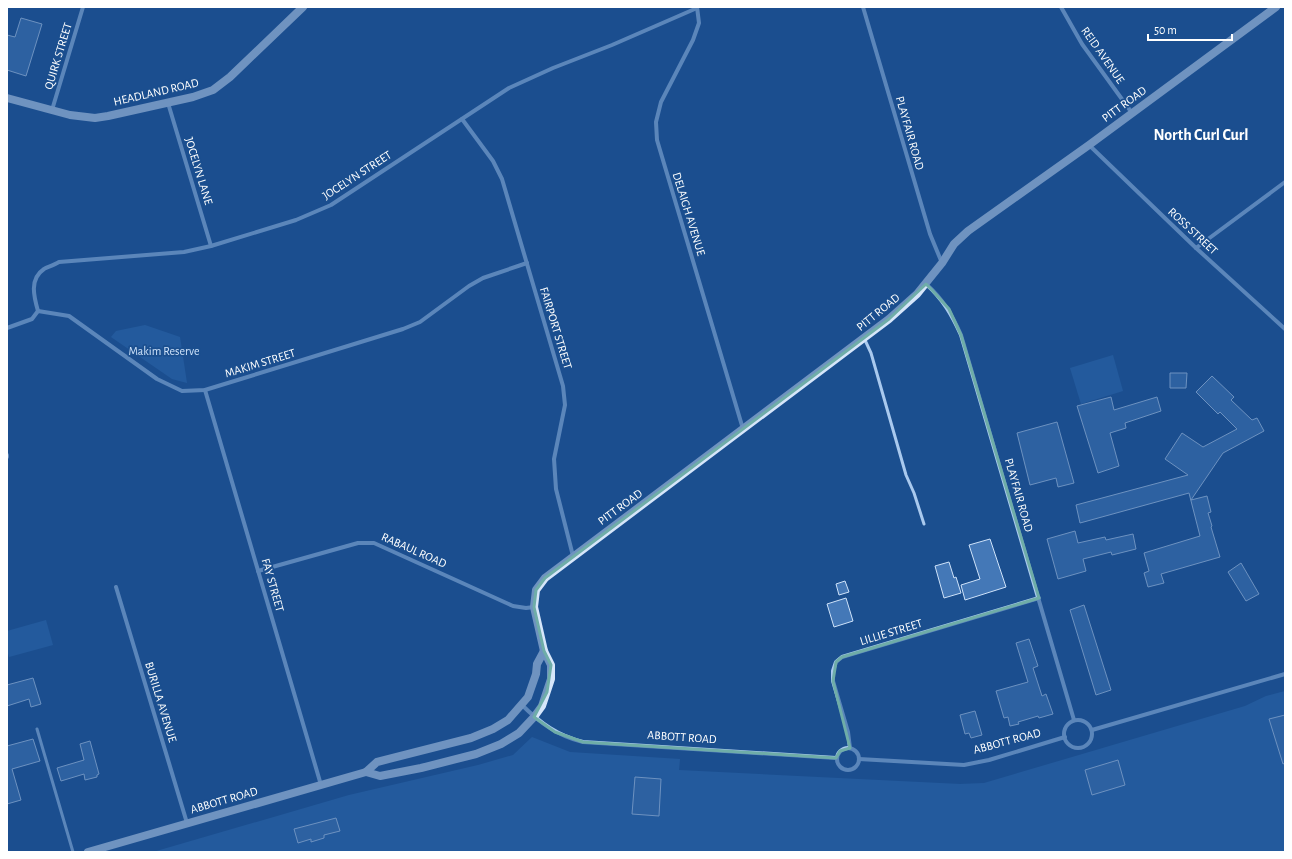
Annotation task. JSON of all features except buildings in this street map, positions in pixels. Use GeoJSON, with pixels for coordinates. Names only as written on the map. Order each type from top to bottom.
{"type":"FeatureCollection","features":[{"type":"Feature","properties":{"kind":"main road","name":"HEADLAND ROAD"},"geometry":{"type":"LineString","coordinates":[[7,98],[82,117],[95,118],[203,94],[222,84],[303,7]]}},
{"type":"Feature","properties":{"kind":"main road","name":"PITT ROAD"},"geometry":{"type":"LineString","coordinates":[[534,717],[542,706],[551,679],[552,665],[544,651],[534,607],[535,596],[539,584],[545,578],[906,305],[926,284],[954,244],[968,231],[1089,145],[1276,7]]}},
{"type":"Feature","properties":{"kind":"main road"},"geometry":{"type":"LineString","coordinates":[[522,705],[528,697],[536,674],[537,664],[544,651]]}},
{"type":"Feature","properties":{"kind":"main road","name":"ABBOTT ROAD"},"geometry":{"type":"LineString","coordinates":[[88,852],[366,772],[377,762],[471,738],[493,729],[508,720],[522,705]]}},
{"type":"Feature","properties":{"kind":"main road","name":"ABBOTT ROAD"},"geometry":{"type":"LineString","coordinates":[[366,772],[380,776],[421,768],[476,754],[500,744],[519,733],[534,717]]}},
{"type":"Feature","properties":{"kind":"street","name":"QUIRK STREET"},"geometry":{"type":"LineString","coordinates":[[52,110],[82,7]]}},
{"type":"Feature","properties":{"kind":"street","name":"PLAYFAIR ROAD"},"geometry":{"type":"LineString","coordinates":[[863,7],[930,234],[942,263]]}},
{"type":"Feature","properties":{"kind":"street","name":"REID AVENUE"},"geometry":{"type":"LineString","coordinates":[[1060,7],[1082,44],[1132,113]]}},
{"type":"Feature","properties":{"kind":"street","name":"JOCELYN STREET"},"geometry":{"type":"LineString","coordinates":[[38,311],[33,293],[35,281],[42,270],[59,262],[184,252],[211,246],[296,220],[331,205],[508,88],[697,8]]}},
{"type":"Feature","properties":{"kind":"street","name":"DELAIGH AVENUE"},"geometry":{"type":"LineString","coordinates":[[697,8],[699,23],[694,40],[661,102],[656,122],[657,140],[743,429]]}},
{"type":"Feature","properties":{"kind":"street","name":"JOCELYN LANE"},"geometry":{"type":"LineString","coordinates":[[168,103],[211,246]]}},
{"type":"Feature","properties":{"kind":"street","name":"FAIRPORT STREET"},"geometry":{"type":"LineString","coordinates":[[462,119],[493,161],[502,179],[563,386],[565,405],[554,459],[556,489],[573,556]]}},
{"type":"Feature","properties":{"kind":"street","name":"ROSS STREET"},"geometry":{"type":"LineString","coordinates":[[1089,145],[1196,248],[1285,329]]}},
{"type":"Feature","properties":{"kind":"street"},"geometry":{"type":"LineString","coordinates":[[1196,248],[1285,182]]}},
{"type":"Feature","properties":{"kind":"street","name":"MAKIM STREET"},"geometry":{"type":"LineString","coordinates":[[38,311],[69,316],[157,379],[182,391],[205,390],[403,329],[420,322],[469,286],[483,278],[526,263]]}},
{"type":"Feature","properties":{"kind":"street","name":"PLAYFAIR ROAD"},"geometry":{"type":"LineString","coordinates":[[926,284],[949,310],[961,335],[1074,720]]}},
{"type":"Feature","properties":{"kind":"street"},"geometry":{"type":"LineString","coordinates":[[7,328],[32,319],[38,311]]}},
{"type":"Feature","properties":{"kind":"street","name":"FAY STREET"},"geometry":{"type":"LineString","coordinates":[[205,390],[322,785]]}},
{"type":"Feature","properties":{"kind":"street","name":"RABAUL ROAD"},"geometry":{"type":"LineString","coordinates":[[258,571],[358,542],[374,543],[513,606],[526,608],[534,607]]}},
{"type":"Feature","properties":{"kind":"street","name":"BURILLA AVENUE"},"geometry":{"type":"LineString","coordinates":[[116,587],[187,823]]}},
{"type":"Feature","properties":{"kind":"street","name":"LILLIE STREET"},"geometry":{"type":"LineString","coordinates":[[850,748],[848,732],[833,681],[833,671],[836,662],[842,657],[1039,598]]}},
{"type":"Feature","properties":{"kind":"street"},"geometry":{"type":"LineString","coordinates":[[1092,730],[1285,674]]}},
{"type":"Feature","properties":{"kind":"street","name":"ABBOTT ROAD"},"geometry":{"type":"LineString","coordinates":[[522,705],[534,717],[555,732],[564,737],[582,742],[687,750],[836,758]]}},
{"type":"Feature","properties":{"kind":"street"},"geometry":{"type":"LineString","coordinates":[[1074,720],[1083,720],[1092,730],[1089,742],[1078,748],[1069,745],[1065,737],[1065,729],[1070,722],[1074,720]]}},
{"type":"Feature","properties":{"kind":"street","name":"ABBOTT ROAD"},"geometry":{"type":"LineString","coordinates":[[859,759],[964,765],[989,760],[1065,737]]}},
{"type":"Feature","properties":{"kind":"street"},"geometry":{"type":"LineString","coordinates":[[850,748],[856,752],[859,759],[857,766],[854,769],[847,771],[843,770],[838,765],[836,758],[840,751],[850,748]]}},
{"type":"Feature","properties":{"kind":"lane"},"geometry":{"type":"LineString","coordinates":[[864,338],[871,353],[901,452],[906,475],[914,493],[924,524]]}},
{"type":"Feature","properties":{"kind":"lane"},"geometry":{"type":"LineString","coordinates":[[37,729],[73,852]]}},
{"type":"Feature","properties":{"kind":"highlighted area"},"geometry":{"type":"Polygon","coordinates":[[[926,284],[949,309],[961,335],[1039,598],[842,657],[836,662],[833,681],[850,748],[840,751],[836,758],[583,742],[555,732],[534,717],[547,692],[551,665],[544,651],[534,607],[536,590],[545,578],[889,319],[926,284]]]}},
{"type":"Feature","properties":{"kind":"green space","name":"Makim Reserve"},"geometry":{"type":"Polygon","coordinates":[[[145,325],[180,337],[187,383],[172,379],[111,337],[116,331],[145,325]]]}},
{"type":"Feature","properties":{"kind":"green space"},"geometry":{"type":"Polygon","coordinates":[[[1113,355],[1123,391],[1081,404],[1070,368],[1113,355]]]}},
{"type":"Feature","properties":{"kind":"green space"},"geometry":{"type":"Polygon","coordinates":[[[46,620],[53,645],[9,657],[7,650],[7,631],[46,620]]]}},
{"type":"Feature","properties":{"kind":"green space"},"geometry":{"type":"Polygon","coordinates":[[[1285,691],[1285,852],[153,852],[349,795],[478,765],[513,755],[532,737],[570,752],[680,759],[679,770],[960,784],[984,783],[1245,706],[1266,696],[1285,691]]]}},
{"type":"Feature","properties":{"kind":"district","name":"North Curl Curl"},"geometry":{"type":"Point","coordinates":[1201,134]}}]}
